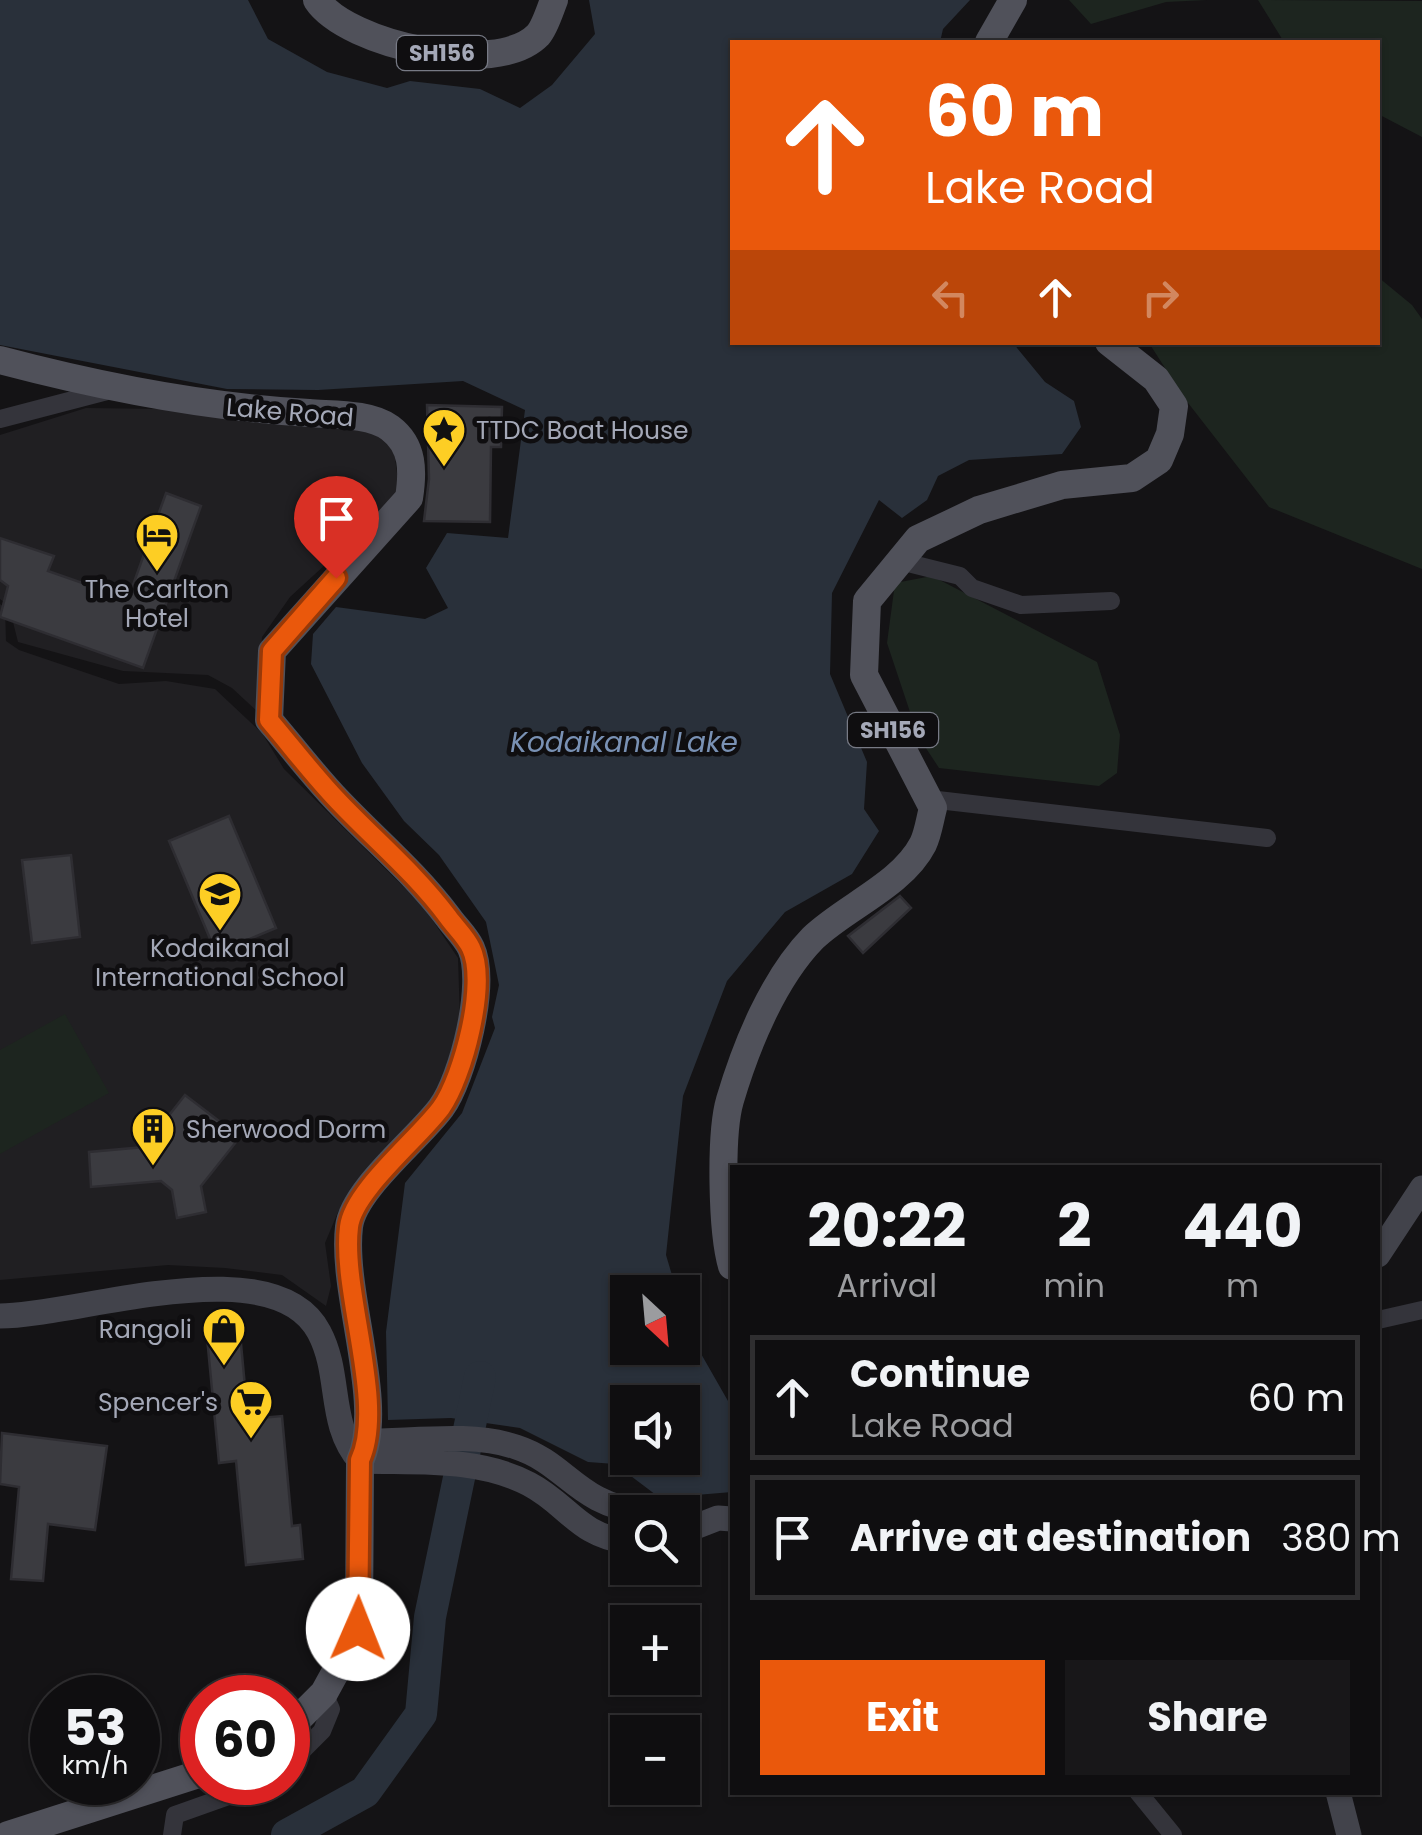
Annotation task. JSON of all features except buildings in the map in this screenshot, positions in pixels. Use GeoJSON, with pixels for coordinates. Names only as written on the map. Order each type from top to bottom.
{"type":"FeatureCollection","features":[{"type":"Feature","properties":{"kind":"main road","name":"SH156"},"geometry":{"type":"LineString","coordinates":[[317,0],[367,33],[413,50],[467,56],[506,53],[538,35],[554,0]]}},
{"type":"Feature","properties":{"kind":"main road"},"geometry":{"type":"LineString","coordinates":[[989,40],[1013,0]]}},
{"type":"Feature","properties":{"kind":"main road","name":"SH156"},"geometry":{"type":"LineString","coordinates":[[929,799],[864,675],[867,601],[918,539],[979,510],[1062,485],[1132,478],[1159,460],[1170,434],[1174,406],[1156,379],[1113,345]]}},
{"type":"Feature","properties":{"kind":"main road","name":"Lake Road"},"geometry":{"type":"LineString","coordinates":[[0,360],[113,390],[199,404],[374,420],[401,439],[413,470],[409,498],[272,651],[269,720],[338,801],[412,870],[472,949],[475,1009],[455,1089],[424,1131],[373,1184],[349,1224],[350,1282],[361,1340],[358,1629],[324,1694],[310,1708]]}},
{"type":"Feature","properties":{"kind":"main road"},"geometry":{"type":"LineString","coordinates":[[730,1259],[724,1238],[728,1104],[752,1040],[781,980],[810,941],[893,876],[922,846],[933,808],[929,799]]}},
{"type":"Feature","properties":{"kind":"main road"},"geometry":{"type":"LineString","coordinates":[[1380,1252],[1422,1188]]}},
{"type":"Feature","properties":{"kind":"main road"},"geometry":{"type":"LineString","coordinates":[[0,1316],[209,1289],[286,1298],[318,1330],[357,1448],[488,1455],[516,1446],[610,1507]]}},
{"type":"Feature","properties":{"kind":"main road"},"geometry":{"type":"LineString","coordinates":[[488,1455],[602,1538],[610,1539]]}},
{"type":"Feature","properties":{"kind":"main road"},"geometry":{"type":"LineString","coordinates":[[700,1517],[725,1518]]}},
{"type":"Feature","properties":{"kind":"main road"},"geometry":{"type":"LineString","coordinates":[[700,1526],[725,1518]]}},
{"type":"Feature","properties":{"kind":"main road"},"geometry":{"type":"LineString","coordinates":[[8,1835],[180,1779]]}},
{"type":"Feature","properties":{"kind":"main road"},"geometry":{"type":"LineString","coordinates":[[1339,1795],[1349,1835]]}},
{"type":"Feature","properties":{"kind":"street"},"geometry":{"type":"LineString","coordinates":[[0,419],[113,390]]}},
{"type":"Feature","properties":{"kind":"street"},"geometry":{"type":"LineString","coordinates":[[900,561],[960,576],[972,588],[1021,605],[1111,601]]}},
{"type":"Feature","properties":{"kind":"street"},"geometry":{"type":"LineString","coordinates":[[929,799],[1267,838]]}},
{"type":"Feature","properties":{"kind":"street"},"geometry":{"type":"LineString","coordinates":[[1380,1320],[1422,1310]]}},
{"type":"Feature","properties":{"kind":"street"},"geometry":{"type":"LineString","coordinates":[[310,1743],[322,1731],[331,1709],[324,1694]]}},
{"type":"Feature","properties":{"kind":"street"},"geometry":{"type":"LineString","coordinates":[[1140,1795],[1173,1835]]}},
{"type":"Feature","properties":{"kind":"street"},"geometry":{"type":"LineString","coordinates":[[172,1835],[175,1815],[203,1805]]}},
{"type":"Feature","properties":{"kind":"shaded area"},"geometry":{"type":"Polygon","coordinates":[[[1069,0],[1207,0],[1166,2],[1091,24],[1069,0]]]}},
{"type":"Feature","properties":{"kind":"shaded area"},"geometry":{"type":"Polygon","coordinates":[[[1258,0],[1422,1],[1422,137],[1380,115],[1380,40],[1283,40],[1258,0]]]}},
{"type":"Feature","properties":{"kind":"shaded area"},"geometry":{"type":"Polygon","coordinates":[[[1380,279],[1412,305],[1422,319],[1422,569],[1269,507],[1185,399],[1150,345],[1380,345],[1380,279]]]}},
{"type":"Feature","properties":{"kind":"shaded area","name":"The Carlton Hotel"},"geometry":{"type":"Polygon","coordinates":[[[86,408],[163,409],[367,431],[393,443],[400,496],[290,597],[262,637],[258,712],[232,688],[208,675],[123,671],[18,642],[9,606],[0,599],[0,435],[86,408]]]}},
{"type":"Feature","properties":{"kind":"shaded area"},"geometry":{"type":"Polygon","coordinates":[[[932,576],[1097,662],[1120,735],[1117,773],[1099,786],[939,768],[918,736],[887,643],[895,583],[932,576]]]}},
{"type":"Feature","properties":{"kind":"shaded area","name":"Kodaikanal International School"},"geometry":{"type":"Polygon","coordinates":[[[0,604],[5,608],[6,641],[19,650],[119,684],[166,681],[215,689],[262,733],[284,769],[423,906],[458,958],[460,1019],[445,1071],[432,1100],[338,1212],[325,1243],[331,1286],[326,1306],[282,1275],[225,1268],[168,1265],[0,1280],[0,604]]]}},
{"type":"Feature","properties":{"kind":"shaded area"},"geometry":{"type":"Polygon","coordinates":[[[65,1014],[109,1093],[0,1154],[0,1050],[65,1014]]]}},
{"type":"Feature","properties":{"kind":"water","name":"Kodaikanal Lake"},"geometry":{"type":"Polygon","coordinates":[[[0,0],[248,0],[268,39],[327,72],[387,88],[410,81],[480,89],[520,108],[552,85],[595,34],[589,0],[970,0],[943,29],[940,40],[730,40],[730,345],[1015,345],[1045,382],[1074,401],[1081,427],[1062,454],[969,460],[938,476],[927,500],[902,518],[879,500],[832,593],[830,674],[867,762],[864,809],[879,831],[852,874],[785,912],[727,981],[683,1096],[666,1255],[672,1275],[610,1275],[610,1365],[700,1365],[700,1352],[730,1404],[730,1492],[656,1495],[630,1475],[700,1475],[700,1385],[610,1385],[610,1464],[588,1462],[520,1428],[451,1418],[388,1420],[386,1332],[405,1183],[462,1113],[495,1028],[492,1017],[499,985],[486,922],[439,855],[404,821],[362,763],[311,664],[313,634],[336,607],[425,619],[448,608],[426,568],[447,533],[508,538],[525,410],[463,381],[318,390],[227,389],[0,345],[0,0]]]}},
{"type":"Feature","properties":{"kind":"waterway"},"geometry":{"type":"LineString","coordinates":[[287,1835],[365,1792],[421,1714],[430,1617],[480,1377]]}},
{"type":"Feature","properties":{"kind":"place","name":"TTDC Boat House"},"geometry":{"type":"Point","coordinates":[444,468]}},
{"type":"Feature","properties":{"kind":"place","name":"The Carlton Hotel"},"geometry":{"type":"Point","coordinates":[157,573]}},
{"type":"Feature","properties":{"kind":"place","name":"Kodaikanal International School"},"geometry":{"type":"Point","coordinates":[220,932]}},
{"type":"Feature","properties":{"kind":"place","name":"Sherwood Dorm"},"geometry":{"type":"Point","coordinates":[153,1167]}},
{"type":"Feature","properties":{"kind":"place","name":"Rangoli"},"geometry":{"type":"Point","coordinates":[224,1367]}},
{"type":"Feature","properties":{"kind":"place","name":"Spencer's"},"geometry":{"type":"Point","coordinates":[251,1440]}},
{"type":"Feature","properties":{"kind":"route"},"geometry":{"type":"LineString","coordinates":[[336,578],[272,651],[269,720],[338,801],[412,870],[472,949],[475,1009],[455,1089],[424,1131],[373,1184],[349,1224],[350,1282],[361,1340],[368,1442],[360,1460],[358,1629]]}}]}
